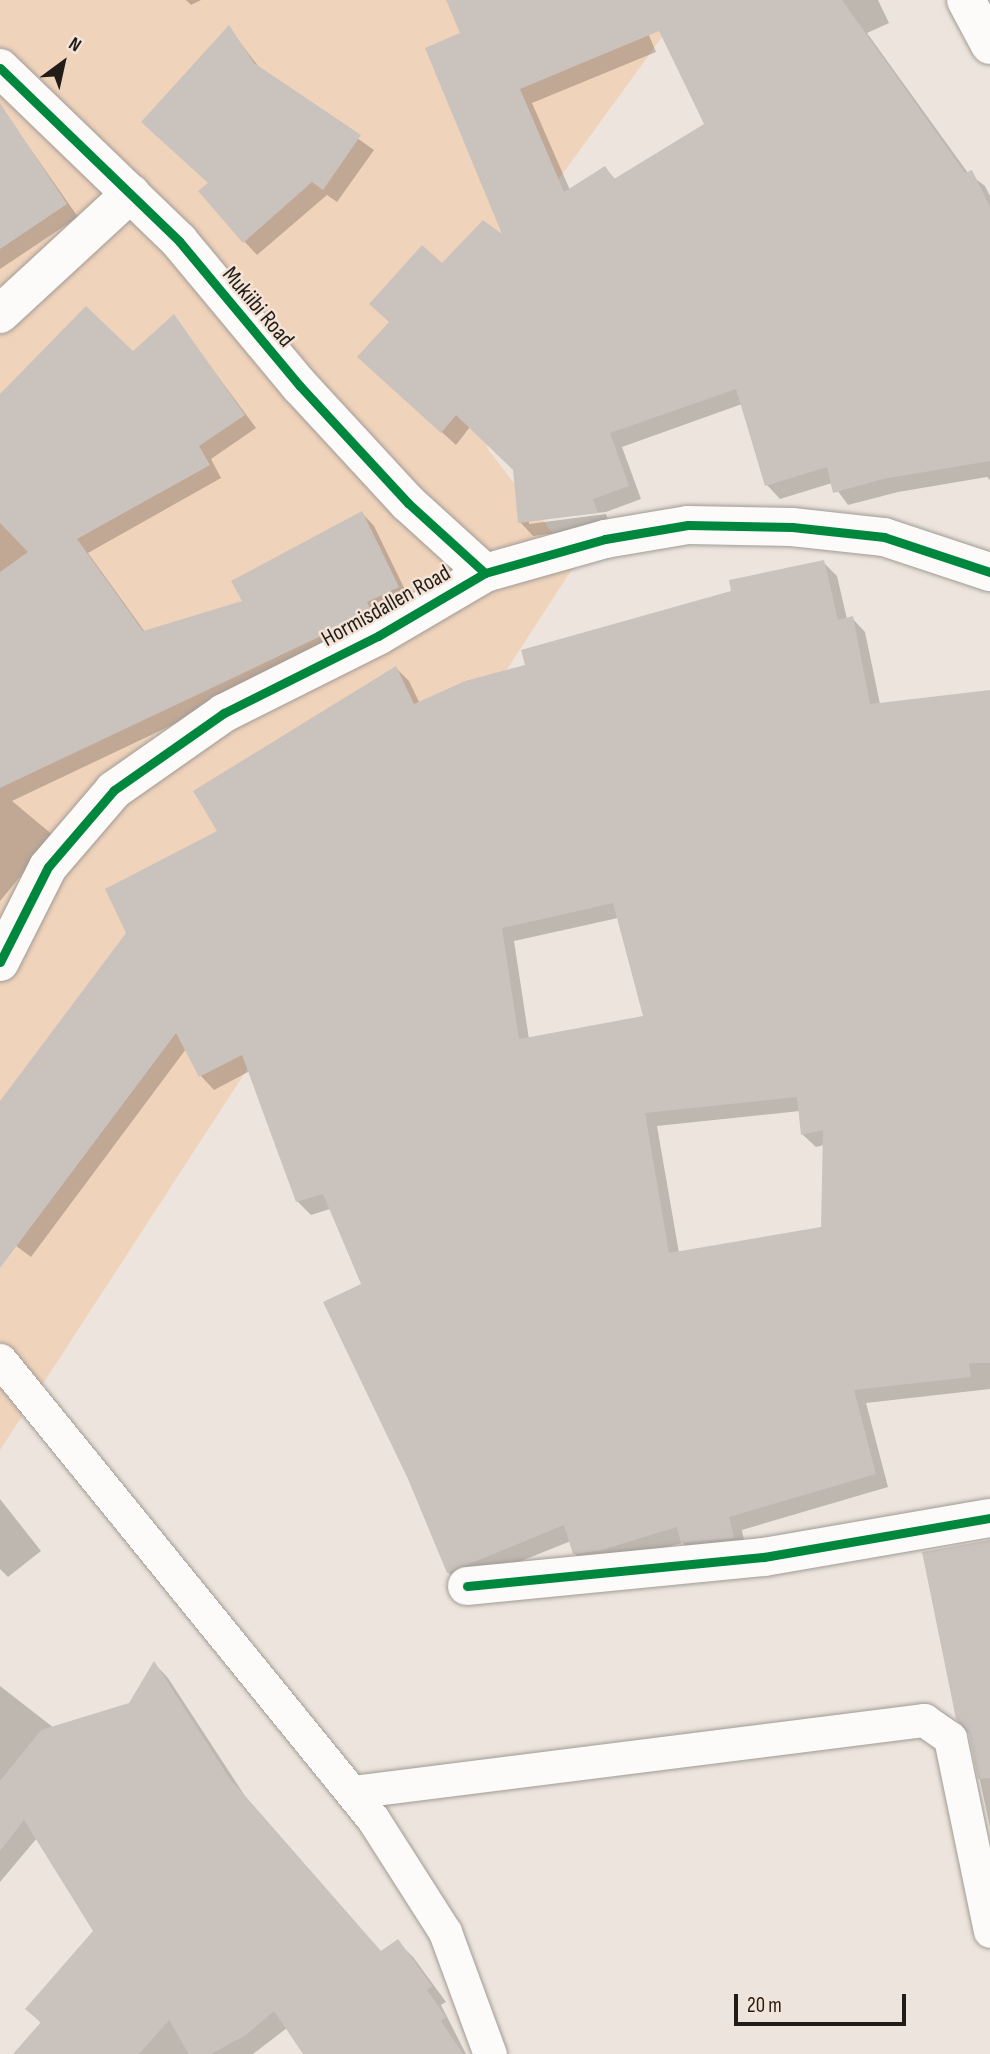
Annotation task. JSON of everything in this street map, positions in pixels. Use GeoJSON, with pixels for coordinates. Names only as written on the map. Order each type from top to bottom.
{"type":"FeatureCollection","features":[{"type":"Feature","properties":{"kind":"street"},"geometry":{"type":"LineString","coordinates":[[967,0],[990,45]]}},
{"type":"Feature","properties":{"kind":"street","name":"Mukiibi Road"},"geometry":{"type":"LineString","coordinates":[[0,68],[179,241],[300,386],[408,503],[485,573]]}},
{"type":"Feature","properties":{"kind":"street"},"geometry":{"type":"LineString","coordinates":[[0,314],[131,193]]}},
{"type":"Feature","properties":{"kind":"street","name":"Hormisdallen Road"},"geometry":{"type":"LineString","coordinates":[[0,962],[48,867],[114,790],[224,713],[379,636],[485,573],[605,539],[688,525],[792,527],[884,537],[986,563]]}},
{"type":"Feature","properties":{"kind":"street"},"geometry":{"type":"LineString","coordinates":[[467,1586],[764,1557],[990,1518]]}},
{"type":"Feature","properties":{"kind":"lane"},"geometry":{"type":"LineString","coordinates":[[0,1360],[352,1792],[445,1932],[490,2054]]}},
{"type":"Feature","properties":{"kind":"lane"},"geometry":{"type":"LineString","coordinates":[[352,1792],[924,1720],[950,1738],[990,1931]]}},
{"type":"Feature","properties":{"kind":"shaded area"},"geometry":{"type":"Polygon","coordinates":[[[0,0],[689,0],[510,246],[487,448],[576,563],[0,1450],[0,0]]]}},
{"type":"Feature","properties":{"kind":"building"},"geometry":{"type":"Polygon","coordinates":[[[446,0],[842,0],[965,173],[972,170],[990,207],[990,461],[883,479],[833,493],[827,467],[765,486],[736,389],[610,433],[629,486],[593,499],[598,513],[518,523],[513,470],[456,415],[441,433],[357,357],[389,322],[369,304],[422,245],[442,263],[483,220],[502,234],[425,48],[460,33],[446,0]],[[659,31],[520,89],[564,192],[605,166],[614,179],[704,124],[659,31]]]}},
{"type":"Feature","properties":{"kind":"building"},"geometry":{"type":"Polygon","coordinates":[[[229,25],[254,63],[361,135],[323,190],[312,182],[243,243],[198,191],[208,183],[141,122],[229,25]]]}},
{"type":"Feature","properties":{"kind":"building"},"geometry":{"type":"Polygon","coordinates":[[[0,103],[67,204],[0,249],[0,103]]]}},
{"type":"Feature","properties":{"kind":"building"},"geometry":{"type":"Polygon","coordinates":[[[86,306],[133,351],[174,314],[245,415],[199,446],[210,465],[77,539],[143,631],[242,601],[231,581],[362,511],[399,587],[367,602],[372,612],[0,788],[0,572],[28,552],[0,523],[0,394],[86,306]]]}},
{"type":"Feature","properties":{"kind":"building"},"geometry":{"type":"Polygon","coordinates":[[[824,560],[838,620],[853,616],[870,704],[990,690],[990,1363],[969,1363],[971,1377],[854,1390],[876,1474],[729,1517],[734,1538],[681,1543],[677,1527],[598,1551],[573,1554],[564,1525],[447,1573],[408,1479],[323,1302],[361,1284],[323,1194],[296,1202],[242,1055],[199,1077],[176,1033],[0,1268],[0,1101],[126,933],[105,889],[217,831],[193,791],[396,666],[414,704],[465,681],[525,665],[521,650],[731,591],[729,580],[824,560]],[[613,903],[502,928],[519,1039],[643,1016],[613,903]],[[797,1097],[645,1113],[669,1253],[821,1227],[823,1130],[801,1135],[797,1097]]]}},
{"type":"Feature","properties":{"kind":"building"},"geometry":{"type":"Polygon","coordinates":[[[990,1540],[990,1778],[978,1779],[969,1734],[956,1719],[922,1552],[990,1540]]]}},
{"type":"Feature","properties":{"kind":"building"},"geometry":{"type":"Polygon","coordinates":[[[154,1661],[230,1779],[381,1951],[398,1939],[432,1986],[427,1990],[446,2017],[441,2021],[463,2054],[303,2054],[274,2011],[246,2035],[211,2054],[189,2054],[169,2020],[139,2054],[13,2054],[41,2022],[25,2009],[93,1931],[24,1820],[0,1851],[0,1781],[41,1730],[129,1703],[154,1661]]]}},
{"type":"Feature","properties":{"kind":"cycle path"},"geometry":{"type":"LineString","coordinates":[[0,68],[179,241],[300,386],[408,503],[485,573]]}},
{"type":"Feature","properties":{"kind":"cycle path"},"geometry":{"type":"LineString","coordinates":[[0,962],[48,867],[114,790],[224,713],[378,636],[485,573],[605,539],[688,525],[792,527],[884,537],[990,572]]}},
{"type":"Feature","properties":{"kind":"cycle path"},"geometry":{"type":"LineString","coordinates":[[467,1586],[764,1557],[990,1518]]}}]}
